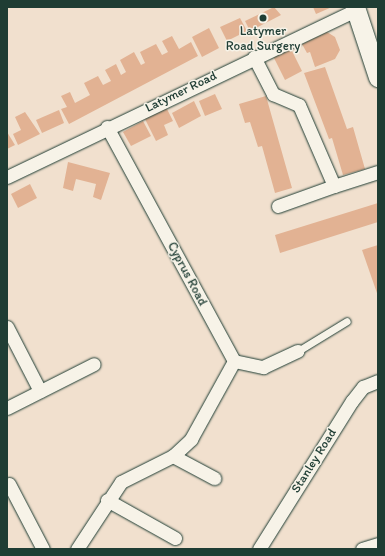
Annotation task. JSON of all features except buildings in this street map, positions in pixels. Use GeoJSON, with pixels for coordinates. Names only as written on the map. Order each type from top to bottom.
{"type":"FeatureCollection","features":[{"type":"Feature","properties":{"kind":"main road"},"geometry":{"type":"LineString","coordinates":[[355,8],[372,42],[378,76]]}},
{"type":"Feature","properties":{"kind":"street","name":"Latymer Road"},"geometry":{"type":"LineString","coordinates":[[7,177],[107,127],[355,8]]}},
{"type":"Feature","properties":{"kind":"street"},"geometry":{"type":"LineString","coordinates":[[254,57],[273,94],[299,104],[334,186]]}},
{"type":"Feature","properties":{"kind":"street","name":"Cyprus Road"},"geometry":{"type":"LineString","coordinates":[[107,127],[234,362]]}},
{"type":"Feature","properties":{"kind":"street"},"geometry":{"type":"LineString","coordinates":[[278,206],[378,172]]}},
{"type":"Feature","properties":{"kind":"street"},"geometry":{"type":"LineString","coordinates":[[7,327],[40,391]]}},
{"type":"Feature","properties":{"kind":"street"},"geometry":{"type":"LineString","coordinates":[[77,549],[107,500],[121,482],[173,456],[191,439],[234,362],[263,367],[298,351]]}},
{"type":"Feature","properties":{"kind":"street"},"geometry":{"type":"LineString","coordinates":[[7,408],[94,364]]}},
{"type":"Feature","properties":{"kind":"street","name":"Stanley Road"},"geometry":{"type":"LineString","coordinates":[[259,549],[352,401],[363,387],[378,382]]}},
{"type":"Feature","properties":{"kind":"street"},"geometry":{"type":"LineString","coordinates":[[173,456],[214,478]]}},
{"type":"Feature","properties":{"kind":"street"},"geometry":{"type":"LineString","coordinates":[[9,484],[43,549]]}},
{"type":"Feature","properties":{"kind":"street"},"geometry":{"type":"LineString","coordinates":[[107,500],[175,538]]}},
{"type":"Feature","properties":{"kind":"street"},"geometry":{"type":"LineString","coordinates":[[362,549],[378,544]]}},
{"type":"Feature","properties":{"kind":"lane"},"geometry":{"type":"LineString","coordinates":[[298,351],[347,321]]}},
{"type":"Feature","properties":{"kind":"place","name":"Latymer Road Surgery"},"geometry":{"type":"Point","coordinates":[263,18]}}]}
